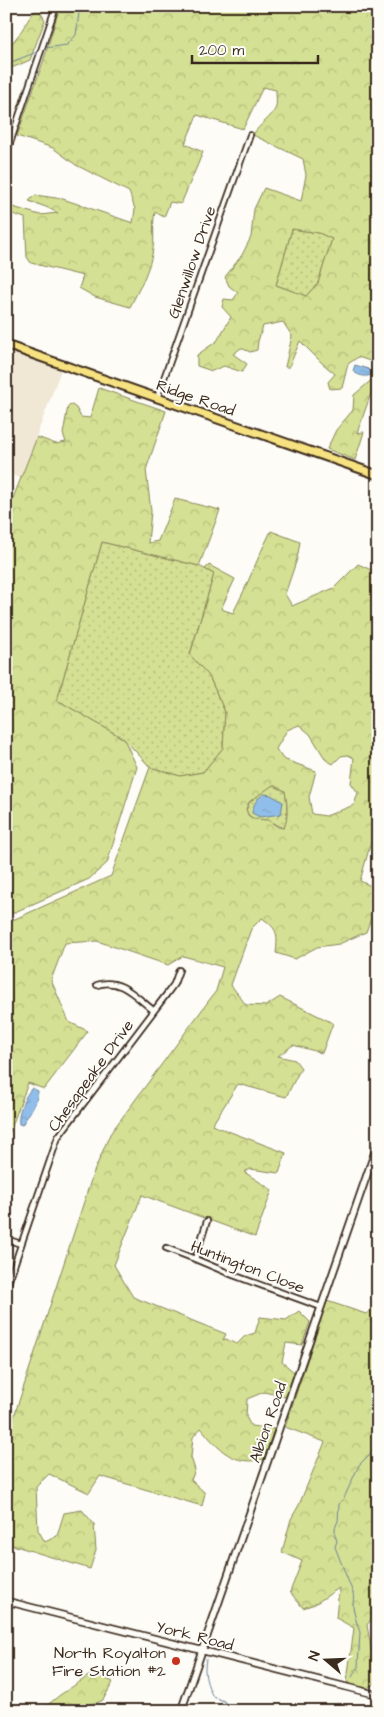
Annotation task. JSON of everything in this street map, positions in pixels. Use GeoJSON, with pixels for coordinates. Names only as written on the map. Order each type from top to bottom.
{"type":"FeatureCollection","features":[{"type":"Feature","properties":{"kind":"main road","name":"Ridge Road"},"geometry":{"type":"LineString","coordinates":[[6,345],[378,475]]}},
{"type":"Feature","properties":{"kind":"street"},"geometry":{"type":"LineString","coordinates":[[6,155],[56,6]]}},
{"type":"Feature","properties":{"kind":"street","name":"Glenwillow Drive"},"geometry":{"type":"LineString","coordinates":[[157,398],[250,135]]}},
{"type":"Feature","properties":{"kind":"street","name":"Chesapeake Drive"},"geometry":{"type":"LineString","coordinates":[[6,1289],[58,1137],[174,984],[179,970]]}},
{"type":"Feature","properties":{"kind":"street"},"geometry":{"type":"LineString","coordinates":[[98,985],[106,982],[120,984],[153,1010]]}},
{"type":"Feature","properties":{"kind":"street","name":"Albion Road"},"geometry":{"type":"LineString","coordinates":[[181,1711],[378,1143]]}},
{"type":"Feature","properties":{"kind":"street"},"geometry":{"type":"LineString","coordinates":[[195,1258],[207,1221]]}},
{"type":"Feature","properties":{"kind":"street"},"geometry":{"type":"LineString","coordinates":[[6,1239],[21,1244]]}},
{"type":"Feature","properties":{"kind":"street","name":"Huntington Close"},"geometry":{"type":"LineString","coordinates":[[166,1248],[195,1258],[233,1276],[321,1307]]}},
{"type":"Feature","properties":{"kind":"street","name":"York Road"},"geometry":{"type":"LineString","coordinates":[[6,1601],[378,1695]]}},
{"type":"Feature","properties":{"kind":"shaded area"},"geometry":{"type":"Polygon","coordinates":[[[6,348],[62,367],[21,478],[6,474],[6,348]]]}},
{"type":"Feature","properties":{"kind":"green space"},"geometry":{"type":"Polygon","coordinates":[[[60,6],[378,6],[378,382],[374,385],[357,433],[364,432],[355,460],[327,449],[336,430],[353,410],[354,395],[375,377],[373,362],[358,357],[348,364],[342,388],[330,389],[328,382],[335,374],[300,341],[289,367],[285,367],[292,336],[283,322],[263,326],[257,350],[250,352],[241,348],[233,354],[247,364],[242,372],[224,366],[212,371],[197,366],[197,355],[217,341],[231,317],[222,307],[224,299],[233,300],[238,293],[229,286],[225,277],[242,255],[251,237],[254,209],[264,188],[301,201],[306,175],[303,159],[253,135],[274,111],[276,107],[276,90],[263,87],[243,129],[197,115],[185,144],[203,152],[181,204],[170,202],[164,217],[155,212],[152,256],[130,307],[95,297],[79,288],[83,276],[31,263],[27,257],[25,218],[6,212],[6,205],[40,215],[58,213],[29,201],[35,195],[63,199],[133,223],[135,209],[129,192],[76,165],[53,148],[17,136],[60,6]],[[292,229],[276,285],[306,296],[318,283],[332,239],[319,233],[292,229]]]}},
{"type":"Feature","properties":{"kind":"green space"},"geometry":{"type":"Polygon","coordinates":[[[38,8],[45,20],[30,60],[14,67],[6,67],[6,51],[38,8]]]}},
{"type":"Feature","properties":{"kind":"green space"},"geometry":{"type":"Polygon","coordinates":[[[292,229],[319,233],[332,239],[318,283],[306,296],[276,285],[292,229]]]}},
{"type":"Feature","properties":{"kind":"green space"},"geometry":{"type":"Polygon","coordinates":[[[99,388],[166,411],[146,470],[151,511],[148,543],[158,541],[175,499],[220,510],[199,566],[102,542],[57,700],[124,739],[137,767],[107,863],[89,879],[6,916],[6,516],[37,437],[56,444],[66,442],[63,434],[68,406],[72,405],[76,408],[81,417],[90,418],[99,388]]]}},
{"type":"Feature","properties":{"kind":"green space"},"geometry":{"type":"Polygon","coordinates":[[[271,531],[300,542],[297,559],[285,594],[292,606],[334,588],[358,564],[378,573],[378,817],[360,881],[378,889],[378,899],[366,932],[339,944],[317,947],[295,959],[276,953],[276,932],[262,918],[251,929],[231,985],[246,1005],[266,1006],[280,997],[333,1023],[322,1053],[293,1045],[278,1056],[295,1060],[301,1068],[286,1097],[238,1084],[212,1125],[286,1153],[279,1173],[250,1169],[244,1172],[272,1190],[255,1237],[142,1195],[114,1265],[133,1297],[226,1334],[223,1340],[226,1339],[237,1344],[245,1336],[255,1333],[260,1317],[286,1320],[299,1311],[310,1322],[302,1345],[286,1343],[282,1362],[294,1372],[286,1397],[264,1392],[247,1399],[246,1417],[251,1426],[274,1429],[264,1459],[253,1461],[235,1458],[220,1449],[201,1428],[193,1437],[191,1457],[195,1470],[191,1480],[205,1493],[202,1506],[100,1476],[89,1493],[49,1474],[36,1487],[38,1530],[45,1542],[57,1536],[64,1513],[82,1510],[94,1524],[96,1550],[90,1569],[6,1543],[6,1441],[93,1174],[110,1134],[216,991],[223,967],[183,956],[168,965],[97,941],[65,943],[51,980],[69,1022],[88,1031],[44,1089],[28,1083],[9,1134],[6,1133],[6,923],[111,876],[150,767],[180,776],[203,772],[223,748],[225,712],[209,676],[190,655],[214,574],[205,569],[209,565],[235,579],[221,609],[233,613],[271,531]],[[299,725],[287,730],[276,749],[283,759],[316,771],[309,797],[312,814],[326,816],[354,805],[358,793],[351,783],[354,758],[348,755],[341,756],[333,764],[326,760],[310,734],[299,725]],[[273,785],[249,802],[246,809],[248,815],[253,819],[268,820],[278,827],[284,828],[287,814],[285,791],[273,785]]]}},
{"type":"Feature","properties":{"kind":"green space"},"geometry":{"type":"Polygon","coordinates":[[[102,542],[199,566],[214,574],[190,654],[209,676],[225,712],[223,748],[203,772],[180,776],[150,767],[124,739],[57,700],[102,542]]]}},
{"type":"Feature","properties":{"kind":"green space"},"geometry":{"type":"Polygon","coordinates":[[[273,785],[285,791],[287,814],[284,828],[266,820],[253,818],[247,813],[249,803],[273,785]]]}},
{"type":"Feature","properties":{"kind":"green space"},"geometry":{"type":"Polygon","coordinates":[[[327,1301],[366,1314],[378,1304],[378,1610],[367,1625],[376,1674],[374,1684],[367,1688],[349,1684],[347,1681],[354,1628],[336,1618],[339,1588],[315,1604],[303,1608],[290,1592],[302,1561],[282,1552],[291,1519],[299,1505],[325,1442],[285,1427],[327,1301]]]}},
{"type":"Feature","properties":{"kind":"green space"},"geometry":{"type":"Polygon","coordinates":[[[93,1673],[113,1682],[103,1700],[80,1711],[40,1711],[60,1695],[93,1673]]]}},
{"type":"Feature","properties":{"kind":"water"},"geometry":{"type":"Polygon","coordinates":[[[355,365],[368,369],[373,374],[363,376],[357,374],[353,371],[355,365]]]}},
{"type":"Feature","properties":{"kind":"water"},"geometry":{"type":"Polygon","coordinates":[[[264,794],[271,795],[283,802],[281,814],[260,817],[252,813],[256,802],[264,794]]]}},
{"type":"Feature","properties":{"kind":"water"},"geometry":{"type":"Polygon","coordinates":[[[32,1088],[38,1091],[38,1095],[22,1125],[19,1124],[20,1110],[32,1088]]]}},
{"type":"Feature","properties":{"kind":"waterway"},"geometry":{"type":"LineString","coordinates":[[45,48],[67,45],[76,35],[80,6]]}},
{"type":"Feature","properties":{"kind":"waterway"},"geometry":{"type":"LineString","coordinates":[[6,64],[37,52]]}},
{"type":"Feature","properties":{"kind":"waterway"},"geometry":{"type":"LineString","coordinates":[[378,1413],[375,1422],[378,1431]]}},
{"type":"Feature","properties":{"kind":"waterway"},"geometry":{"type":"LineString","coordinates":[[352,1677],[358,1667],[360,1632],[353,1608],[353,1593],[335,1547],[337,1541],[335,1528],[338,1521],[339,1504],[344,1498],[359,1465],[371,1453],[378,1431]]}},
{"type":"Feature","properties":{"kind":"waterway"},"geometry":{"type":"LineString","coordinates":[[206,1659],[206,1679],[213,1697],[224,1701],[231,1711]]}},
{"type":"Feature","properties":{"kind":"place","name":"North Royalton Fire Station #2"},"geometry":{"type":"Point","coordinates":[176,1661]}}]}
